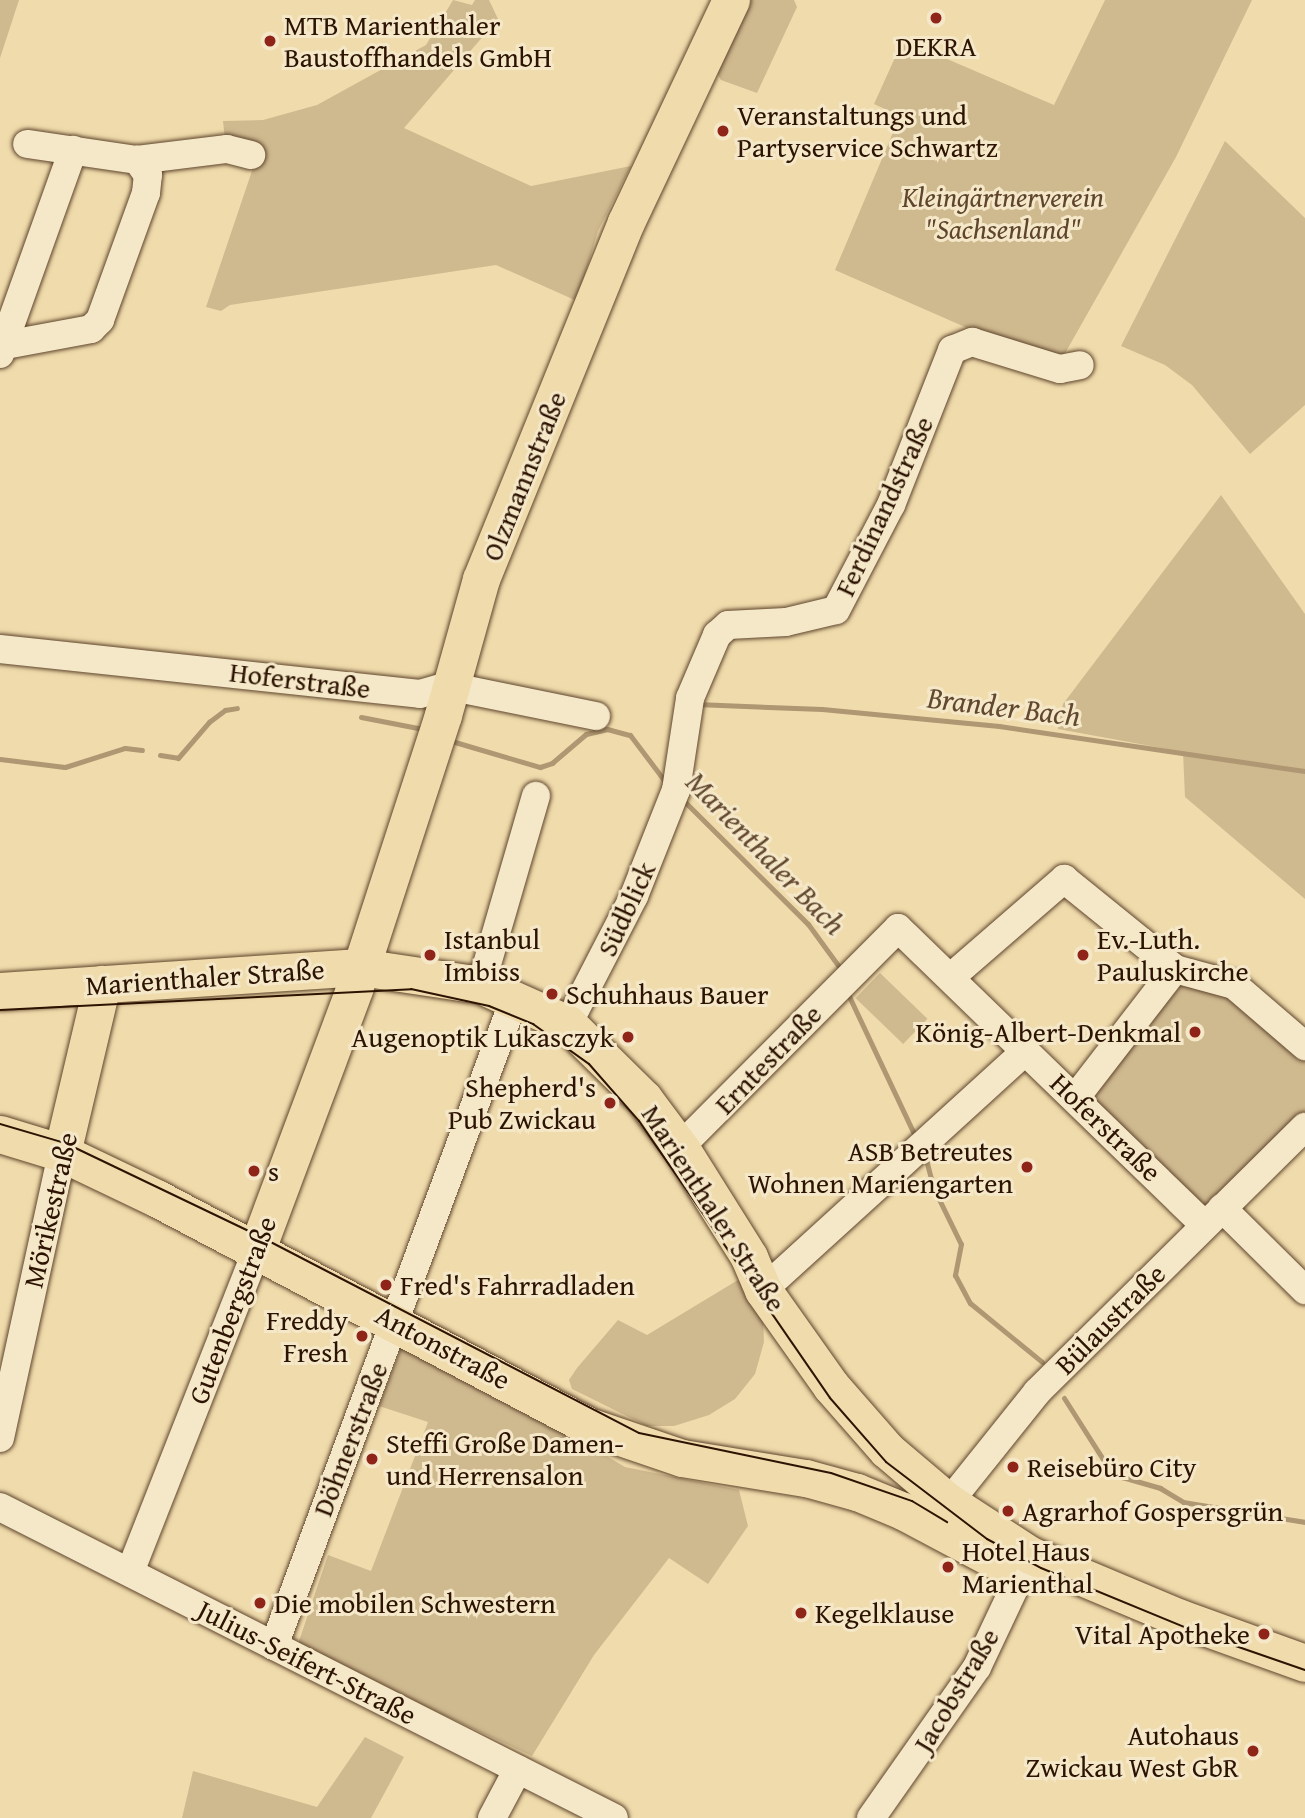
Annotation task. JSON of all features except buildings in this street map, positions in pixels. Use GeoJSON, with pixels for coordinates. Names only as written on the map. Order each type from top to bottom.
{"type":"FeatureCollection","features":[{"type":"Feature","properties":{"kind":"main road","name":"Olzmannstraße"},"geometry":{"type":"LineString","coordinates":[[360,967],[430,756],[481,579],[623,231],[731,0]]}},
{"type":"Feature","properties":{"kind":"main road","name":"Marienthaler Straße"},"geometry":{"type":"LineString","coordinates":[[0,991],[360,967],[481,985],[515,997],[568,1024],[644,1099],[680,1147],[749,1257],[764,1290],[831,1386],[887,1450],[928,1513],[1167,1634],[1305,1685]]}},
{"type":"Feature","properties":{"kind":"main road","name":"Gutenbergstraße"},"geometry":{"type":"LineString","coordinates":[[257,1249],[360,967]]}},
{"type":"Feature","properties":{"kind":"main road","name":"Mörikestraße"},"geometry":{"type":"LineString","coordinates":[[62,1153],[102,984]]}},
{"type":"Feature","properties":{"kind":"main road","name":"Antonstraße"},"geometry":{"type":"LineString","coordinates":[[0,1134],[62,1153],[257,1249],[611,1436],[682,1458],[806,1478],[928,1513]]}},
{"type":"Feature","properties":{"kind":"main road"},"geometry":{"type":"LineString","coordinates":[[857,1492],[879,1481],[887,1450]]}},
{"type":"Feature","properties":{"kind":"main road","name":"Marienthaler Straße"},"geometry":{"type":"LineString","coordinates":[[1026,1564],[1305,1663]]}},
{"type":"Feature","properties":{"kind":"street"},"geometry":{"type":"LineString","coordinates":[[27,144],[137,160],[227,149],[251,155]]}},
{"type":"Feature","properties":{"kind":"street"},"geometry":{"type":"LineString","coordinates":[[1,348],[73,150]]}},
{"type":"Feature","properties":{"kind":"street"},"geometry":{"type":"LineString","coordinates":[[1,348],[91,329],[100,320],[146,193],[148,175],[137,160]]}},
{"type":"Feature","properties":{"kind":"street","name":"Ferdinandstraße"},"geometry":{"type":"LineString","coordinates":[[674,794],[690,698],[717,635],[729,625],[786,622],[836,610],[891,505],[952,350],[972,342],[1060,369],[1080,365]]}},
{"type":"Feature","properties":{"kind":"street","name":"Hoferstraße"},"geometry":{"type":"LineString","coordinates":[[0,649],[420,694],[445,701],[596,716]]}},
{"type":"Feature","properties":{"kind":"street","name":"Südblick"},"geometry":{"type":"LineString","coordinates":[[568,1024],[634,896],[674,794]]}},
{"type":"Feature","properties":{"kind":"street"},"geometry":{"type":"LineString","coordinates":[[481,985],[536,796]]}},
{"type":"Feature","properties":{"kind":"street"},"geometry":{"type":"LineString","coordinates":[[951,977],[1064,879],[1175,969],[1234,985],[1305,1046]]}},
{"type":"Feature","properties":{"kind":"street","name":"Hoferstraße"},"geometry":{"type":"LineString","coordinates":[[855,971],[898,928],[1076,1097],[1214,1217],[1305,1290]]}},
{"type":"Feature","properties":{"kind":"street"},"geometry":{"type":"LineString","coordinates":[[1076,1097],[1175,969]]}},
{"type":"Feature","properties":{"kind":"street","name":"Erntestraße"},"geometry":{"type":"LineString","coordinates":[[680,1147],[855,971]]}},
{"type":"Feature","properties":{"kind":"street","name":"Döhnerstraße"},"geometry":{"type":"LineString","coordinates":[[274,1646],[515,997]]}},
{"type":"Feature","properties":{"kind":"street"},"geometry":{"type":"LineString","coordinates":[[764,1290],[932,1140],[1015,1060]]}},
{"type":"Feature","properties":{"kind":"street","name":"Bülaustraße"},"geometry":{"type":"LineString","coordinates":[[928,1513],[1058,1369],[1305,1127]]}},
{"type":"Feature","properties":{"kind":"street","name":"Mörikestraße"},"geometry":{"type":"LineString","coordinates":[[0,1437],[62,1153]]}},
{"type":"Feature","properties":{"kind":"street","name":"Gutenbergstraße"},"geometry":{"type":"LineString","coordinates":[[130,1572],[257,1249]]}},
{"type":"Feature","properties":{"kind":"street","name":"Julius-Seifert-Straße"},"geometry":{"type":"LineString","coordinates":[[0,1507],[614,1818]]}},
{"type":"Feature","properties":{"kind":"street","name":"Jacobstraße"},"geometry":{"type":"LineString","coordinates":[[871,1818],[977,1667],[1026,1564]]}},
{"type":"Feature","properties":{"kind":"street"},"geometry":{"type":"LineString","coordinates":[[492,1818],[518,1769]]}},
{"type":"Feature","properties":{"kind":"green space"},"geometry":{"type":"Polygon","coordinates":[[[0,0],[19,0],[0,58],[0,0]]]}},
{"type":"Feature","properties":{"kind":"green space"},"geometry":{"type":"Polygon","coordinates":[[[453,0],[472,5],[475,0],[489,0],[498,19],[404,128],[531,186],[631,166],[598,231],[577,301],[496,265],[230,305],[221,311],[206,307],[259,150],[225,140],[223,121],[263,120],[317,105],[426,45],[453,0]]]}},
{"type":"Feature","properties":{"kind":"green space"},"geometry":{"type":"Polygon","coordinates":[[[742,0],[794,0],[797,7],[757,93],[721,80],[714,68],[742,0]]]}},
{"type":"Feature","properties":{"kind":"green space","name":"Kleingärtnerverein \"Sachsenland\""},"geometry":{"type":"Polygon","coordinates":[[[1105,0],[1252,0],[1176,157],[1059,364],[1006,345],[835,270],[900,116],[874,104],[903,40],[1054,105],[1105,0]]]}},
{"type":"Feature","properties":{"kind":"green space"},"geometry":{"type":"Polygon","coordinates":[[[1225,141],[1305,218],[1305,405],[1250,454],[1192,385],[1165,365],[1121,346],[1225,141]]]}},
{"type":"Feature","properties":{"kind":"green space"},"geometry":{"type":"Polygon","coordinates":[[[1221,495],[1305,614],[1305,899],[1185,797],[1183,752],[1058,729],[1063,704],[1221,495]]]}},
{"type":"Feature","properties":{"kind":"green space"},"geometry":{"type":"Polygon","coordinates":[[[880,973],[927,1019],[903,1044],[856,998],[880,973]]]}},
{"type":"Feature","properties":{"kind":"green space"},"geometry":{"type":"Polygon","coordinates":[[[1189,976],[1268,1023],[1305,1060],[1305,1114],[1201,1209],[1087,1099],[1189,976]]]}},
{"type":"Feature","properties":{"kind":"green space"},"geometry":{"type":"Polygon","coordinates":[[[738,1280],[763,1317],[764,1342],[755,1374],[735,1399],[709,1415],[674,1426],[647,1426],[572,1389],[569,1380],[577,1368],[618,1320],[647,1335],[738,1280]]]}},
{"type":"Feature","properties":{"kind":"green space"},"geometry":{"type":"Polygon","coordinates":[[[406,1336],[625,1467],[739,1490],[748,1526],[708,1584],[669,1558],[594,1655],[532,1756],[297,1647],[328,1555],[371,1571],[428,1422],[379,1406],[406,1336]]]}},
{"type":"Feature","properties":{"kind":"green space"},"geometry":{"type":"Polygon","coordinates":[[[365,1737],[404,1757],[371,1818],[182,1818],[193,1771],[317,1807],[365,1737]]]}},
{"type":"Feature","properties":{"kind":"waterway","name":"Brander Bach"},"geometry":{"type":"LineString","coordinates":[[696,704],[822,709],[999,726],[1305,771]]}},
{"type":"Feature","properties":{"kind":"waterway","name":"Marienthaler Bach"},"geometry":{"type":"LineString","coordinates":[[160,755],[178,758],[209,722],[225,710],[237,708]]}},
{"type":"Feature","properties":{"kind":"waterway","name":"Marienthaler Bach"},"geometry":{"type":"LineString","coordinates":[[361,717],[423,729]]}},
{"type":"Feature","properties":{"kind":"waterway","name":"Marienthaler Bach"},"geometry":{"type":"LineString","coordinates":[[448,740],[540,767],[552,763],[586,734],[607,729],[630,735],[667,784]]}},
{"type":"Feature","properties":{"kind":"waterway","name":"Marienthaler Bach"},"geometry":{"type":"LineString","coordinates":[[0,759],[65,767],[125,748],[142,750]]}},
{"type":"Feature","properties":{"kind":"waterway","name":"Marienthaler Bach"},"geometry":{"type":"LineString","coordinates":[[681,798],[808,924],[843,972]]}},
{"type":"Feature","properties":{"kind":"waterway","name":"Marienthaler Bach"},"geometry":{"type":"LineString","coordinates":[[847,992],[916,1138]]}},
{"type":"Feature","properties":{"kind":"waterway","name":"Marienthaler Bach"},"geometry":{"type":"LineString","coordinates":[[925,1156],[934,1189],[961,1244],[955,1275],[970,1303],[1042,1362]]}},
{"type":"Feature","properties":{"kind":"waterway","name":"Marienthaler Bach"},"geometry":{"type":"LineString","coordinates":[[1064,1398],[1106,1464],[1122,1477],[1160,1488],[1183,1502],[1305,1522]]}},
{"type":"Feature","properties":{"kind":"tram line"},"geometry":{"type":"LineString","coordinates":[[0,1010],[411,989],[489,1006],[533,1024],[589,1064],[639,1121],[830,1398],[886,1462],[987,1539],[1041,1568],[1201,1634],[1305,1670]]}},
{"type":"Feature","properties":{"kind":"tram line"},"geometry":{"type":"LineString","coordinates":[[0,1124],[65,1143],[261,1237],[639,1433],[831,1473],[912,1501],[947,1522]]}},
{"type":"Feature","properties":{"kind":"place","name":"DEKRA"},"geometry":{"type":"Point","coordinates":[936,18]}},
{"type":"Feature","properties":{"kind":"place","name":"MTB Marienthaler Baustoffhandels GmbH"},"geometry":{"type":"Point","coordinates":[270,41]}},
{"type":"Feature","properties":{"kind":"place","name":"Veranstaltungs und Partyservice Schwartz"},"geometry":{"type":"Point","coordinates":[723,131]}},
{"type":"Feature","properties":{"kind":"place","name":"Istanbul Imbiss"},"geometry":{"type":"Point","coordinates":[430,955]}},
{"type":"Feature","properties":{"kind":"place","name":"Ev.-Luth. Pauluskirche"},"geometry":{"type":"Point","coordinates":[1083,955]}},
{"type":"Feature","properties":{"kind":"place","name":"Schuhhaus Bauer"},"geometry":{"type":"Point","coordinates":[552,994]}},
{"type":"Feature","properties":{"kind":"place","name":"König-Albert-Denkmal"},"geometry":{"type":"Point","coordinates":[1195,1032]}},
{"type":"Feature","properties":{"kind":"place","name":"Augenoptik Lukasczyk"},"geometry":{"type":"Point","coordinates":[628,1037]}},
{"type":"Feature","properties":{"kind":"place","name":"Shepherd's Pub Zwickau"},"geometry":{"type":"Point","coordinates":[610,1103]}},
{"type":"Feature","properties":{"kind":"place","name":"ASB Betreutes Wohnen Mariengarten"},"geometry":{"type":"Point","coordinates":[1027,1167]}},
{"type":"Feature","properties":{"kind":"place","name":"s"},"geometry":{"type":"Point","coordinates":[254,1171]}},
{"type":"Feature","properties":{"kind":"place","name":"Fred's Fahrradladen"},"geometry":{"type":"Point","coordinates":[386,1285]}},
{"type":"Feature","properties":{"kind":"place","name":"Freddy Fresh"},"geometry":{"type":"Point","coordinates":[362,1336]}},
{"type":"Feature","properties":{"kind":"place","name":"Steffi Große Damen- und Herrensalon"},"geometry":{"type":"Point","coordinates":[372,1459]}},
{"type":"Feature","properties":{"kind":"place","name":"Reisebüro City"},"geometry":{"type":"Point","coordinates":[1013,1467]}},
{"type":"Feature","properties":{"kind":"place","name":"Agrarhof Gospersgrün"},"geometry":{"type":"Point","coordinates":[1008,1511]}},
{"type":"Feature","properties":{"kind":"place","name":"Hotel Haus Marienthal"},"geometry":{"type":"Point","coordinates":[948,1567]}},
{"type":"Feature","properties":{"kind":"place","name":"Die mobilen Schwestern"},"geometry":{"type":"Point","coordinates":[260,1603]}},
{"type":"Feature","properties":{"kind":"place","name":"Kegelklause"},"geometry":{"type":"Point","coordinates":[801,1613]}},
{"type":"Feature","properties":{"kind":"place","name":"Vital Apotheke"},"geometry":{"type":"Point","coordinates":[1264,1634]}},
{"type":"Feature","properties":{"kind":"place","name":"Autohaus Zwickau West GbR"},"geometry":{"type":"Point","coordinates":[1253,1751]}}]}
